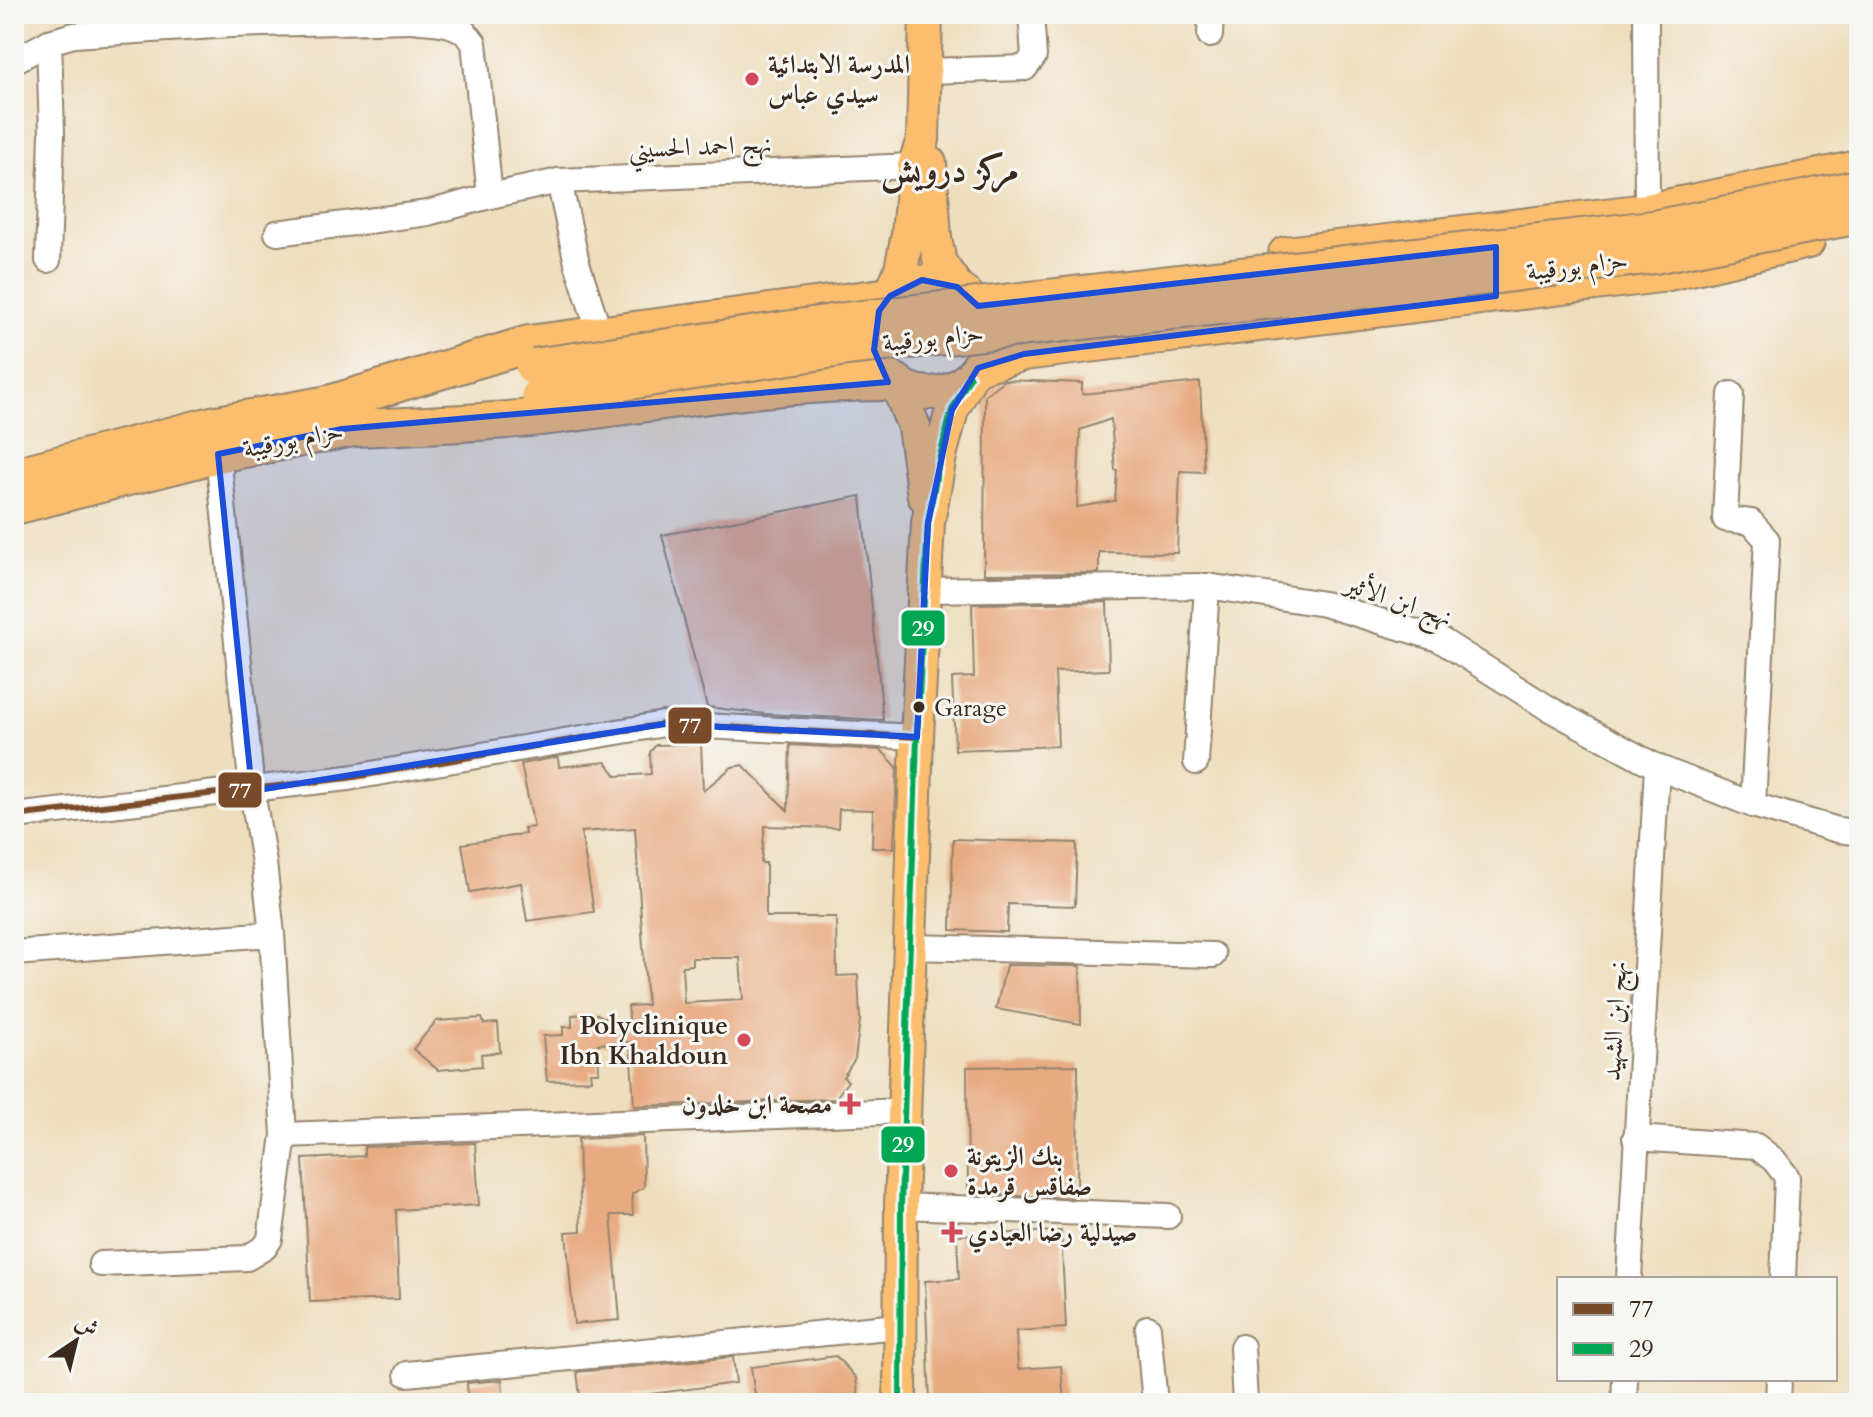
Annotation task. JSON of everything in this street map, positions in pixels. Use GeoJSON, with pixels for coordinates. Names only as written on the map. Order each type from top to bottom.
{"type":"FeatureCollection","features":[{"type":"Feature","properties":{"kind":"highway","name":"حزام بورقيبة"},"geometry":{"type":"LineString","coordinates":[[14,476],[212,425],[335,416],[537,381],[845,321],[1653,229],[1859,188]]}},
{"type":"Feature","properties":{"kind":"highway","name":"حزام بورقيبة"},"geometry":{"type":"LineString","coordinates":[[537,381],[1481,277],[1654,255],[1859,215]]}},
{"type":"Feature","properties":{"kind":"highway"},"geometry":{"type":"LineString","coordinates":[[335,416],[529,344],[890,296]]}},
{"type":"Feature","properties":{"kind":"highway"},"geometry":{"type":"LineString","coordinates":[[335,416],[547,416],[827,383],[896,382]]}},
{"type":"Feature","properties":{"kind":"highway","name":"حزام بورقيبة"},"geometry":{"type":"LineString","coordinates":[[14,506],[218,454],[335,416]]}},
{"type":"Feature","properties":{"kind":"main road"},"geometry":{"type":"LineString","coordinates":[[926,14],[926,71],[908,234],[901,269],[890,296],[879,311],[873,330],[874,350],[882,368],[896,382],[918,391],[941,392],[957,387],[974,373]]}},
{"type":"Feature","properties":{"kind":"main road"},"geometry":{"type":"LineString","coordinates":[[900,1403],[901,1206],[917,737],[928,523],[952,410],[984,353],[987,337],[978,306],[940,263],[935,238],[931,168],[918,153]]}},
{"type":"Feature","properties":{"kind":"main road","name":"حزام بورقيبة"},"geometry":{"type":"LineString","coordinates":[[962,290],[1647,210],[1859,167]]}},
{"type":"Feature","properties":{"kind":"main road"},"geometry":{"type":"LineString","coordinates":[[1495,226],[1496,296]]}},
{"type":"Feature","properties":{"kind":"main road","name":"حزام بورقيبة"},"geometry":{"type":"LineString","coordinates":[[974,373],[1024,354],[1660,276],[1859,230]]}},
{"type":"Feature","properties":{"kind":"main road"},"geometry":{"type":"LineString","coordinates":[[890,296],[905,285],[922,280],[940,281],[962,290]]}},
{"type":"Feature","properties":{"kind":"main road"},"geometry":{"type":"LineString","coordinates":[[896,382],[914,427],[928,523]]}},
{"type":"Feature","properties":{"kind":"street"},"geometry":{"type":"LineString","coordinates":[[926,71],[1025,68],[1034,56],[1031,14]]}},
{"type":"Feature","properties":{"kind":"street"},"geometry":{"type":"LineString","coordinates":[[1646,14],[1647,210]]}},
{"type":"Feature","properties":{"kind":"street"},"geometry":{"type":"LineString","coordinates":[[14,61],[49,42],[74,35],[204,20],[411,17],[453,25],[466,31],[474,43],[490,196]]}},
{"type":"Feature","properties":{"kind":"street"},"geometry":{"type":"LineString","coordinates":[[48,260],[52,133],[49,42]]}},
{"type":"Feature","properties":{"kind":"street","name":"نهج احمد الحسيني"},"geometry":{"type":"LineString","coordinates":[[277,233],[428,213],[559,181],[918,153]]}},
{"type":"Feature","properties":{"kind":"street"},"geometry":{"type":"LineString","coordinates":[[559,181],[577,263],[600,334]]}},
{"type":"Feature","properties":{"kind":"street"},"geometry":{"type":"LineString","coordinates":[[1731,394],[1725,519],[1751,522],[1767,540],[1753,805]]}},
{"type":"Feature","properties":{"kind":"street"},"geometry":{"type":"LineString","coordinates":[[101,1264],[247,1258],[265,1247],[273,1225],[284,1135],[272,934],[252,791],[218,454]]}},
{"type":"Feature","properties":{"kind":"street"},"geometry":{"type":"LineString","coordinates":[[1196,762],[1207,586]]}},
{"type":"Feature","properties":{"kind":"street","name":"نهج ابن الأثير"},"geometry":{"type":"LineString","coordinates":[[926,590],[1207,586],[1324,604],[1439,639],[1548,708],[1657,767],[1753,805],[1838,830],[1859,830]]}},
{"type":"Feature","properties":{"kind":"street"},"geometry":{"type":"LineString","coordinates":[[14,816],[348,778],[664,724],[917,737]]}},
{"type":"Feature","properties":{"kind":"street","name":"نهج ابن الشهيد"},"geometry":{"type":"LineString","coordinates":[[1629,1277],[1657,767]]}},
{"type":"Feature","properties":{"kind":"street"},"geometry":{"type":"LineString","coordinates":[[14,953],[272,934]]}},
{"type":"Feature","properties":{"kind":"street"},"geometry":{"type":"LineString","coordinates":[[911,947],[1213,955]]}},
{"type":"Feature","properties":{"kind":"street"},"geometry":{"type":"LineString","coordinates":[[284,1135],[905,1111]]}},
{"type":"Feature","properties":{"kind":"street"},"geometry":{"type":"LineString","coordinates":[[1635,1138],[1756,1146],[1774,1160],[1787,1177],[1783,1277]]}},
{"type":"Feature","properties":{"kind":"street"},"geometry":{"type":"LineString","coordinates":[[901,1206],[1168,1216]]}},
{"type":"Feature","properties":{"kind":"street"},"geometry":{"type":"LineString","coordinates":[[407,1374],[898,1326]]}},
{"type":"Feature","properties":{"kind":"street"},"geometry":{"type":"LineString","coordinates":[[1148,1328],[1155,1403]]}},
{"type":"Feature","properties":{"kind":"street"},"geometry":{"type":"LineString","coordinates":[[1242,1347],[1245,1403]]}},
{"type":"Feature","properties":{"kind":"street"},"geometry":{"type":"LineString","coordinates":[[1624,1403],[1625,1381]]}},
{"type":"Feature","properties":{"kind":"street"},"geometry":{"type":"LineString","coordinates":[[1778,1403],[1779,1381]]}},
{"type":"Feature","properties":{"kind":"highlighted area"},"geometry":{"type":"Polygon","coordinates":[[[1496,247],[1496,296],[1024,354],[978,368],[952,410],[928,523],[917,737],[664,724],[252,791],[218,454],[342,429],[888,382],[874,350],[879,311],[890,296],[922,280],[957,287],[978,306],[1496,247]]]}},
{"type":"Feature","properties":{"kind":"building"},"geometry":{"type":"Polygon","coordinates":[[[1004,380],[1082,383],[1082,394],[1200,382],[1204,472],[1180,471],[1177,553],[1099,552],[1099,573],[984,574],[985,395],[1004,380]],[[1111,419],[1080,430],[1077,507],[1115,501],[1111,419]]]}},
{"type":"Feature","properties":{"kind":"building"},"geometry":{"type":"Polygon","coordinates":[[[861,496],[883,720],[765,714],[707,707],[662,535],[861,496]]]}},
{"type":"Feature","properties":{"kind":"building"},"geometry":{"type":"Polygon","coordinates":[[[1107,602],[1109,670],[1055,672],[1058,746],[955,750],[952,678],[974,677],[972,604],[1107,602]]]}},
{"type":"Feature","properties":{"kind":"building"},"geometry":{"type":"Polygon","coordinates":[[[701,744],[703,791],[732,767],[743,765],[788,811],[790,745],[881,750],[897,767],[894,848],[872,848],[873,810],[839,809],[838,828],[765,826],[761,863],[766,863],[766,917],[836,917],[837,976],[858,975],[860,1020],[855,1059],[843,1077],[848,1081],[835,1099],[634,1106],[630,1042],[598,1044],[599,1072],[590,1072],[591,1080],[547,1081],[543,1036],[563,1035],[563,1027],[572,1027],[572,1015],[597,1014],[630,1031],[628,1006],[647,1005],[635,828],[581,832],[594,912],[527,921],[521,883],[470,892],[462,844],[525,834],[524,828],[534,827],[521,764],[558,757],[559,767],[606,762],[616,776],[651,774],[650,752],[656,745],[701,744]],[[692,958],[692,965],[682,966],[684,1003],[743,1000],[740,958],[692,958]]]}},
{"type":"Feature","properties":{"kind":"building"},"geometry":{"type":"Polygon","coordinates":[[[953,839],[1077,843],[1075,906],[1008,904],[1007,932],[951,930],[953,839]]]}},
{"type":"Feature","properties":{"kind":"building"},"geometry":{"type":"Polygon","coordinates":[[[1006,965],[1080,966],[1081,1024],[996,1009],[1006,965]]]}},
{"type":"Feature","properties":{"kind":"building"},"geometry":{"type":"Polygon","coordinates":[[[482,1018],[484,1024],[498,1023],[500,1052],[481,1054],[482,1066],[438,1070],[413,1049],[436,1021],[482,1018]]]}},
{"type":"Feature","properties":{"kind":"building"},"geometry":{"type":"Polygon","coordinates":[[[1078,1065],[1077,1198],[968,1194],[967,1067],[1078,1065]]]}},
{"type":"Feature","properties":{"kind":"building"},"geometry":{"type":"Polygon","coordinates":[[[643,1136],[644,1187],[632,1194],[633,1215],[611,1215],[620,1320],[574,1324],[566,1232],[581,1231],[578,1139],[643,1136]]]}},
{"type":"Feature","properties":{"kind":"building"},"geometry":{"type":"Polygon","coordinates":[[[475,1143],[479,1205],[396,1210],[399,1299],[310,1302],[303,1159],[364,1156],[364,1147],[475,1143]]]}},
{"type":"Feature","properties":{"kind":"building"},"geometry":{"type":"Polygon","coordinates":[[[1061,1231],[1066,1328],[1016,1331],[1018,1369],[1061,1366],[1064,1403],[930,1403],[925,1281],[959,1279],[957,1235],[1061,1231]]]}},
{"type":"Feature","properties":{"kind":"building"},"geometry":{"type":"Polygon","coordinates":[[[836,1356],[856,1378],[859,1403],[756,1403],[751,1367],[836,1356]]]}},
{"type":"Feature","properties":{"kind":"building"},"geometry":{"type":"Polygon","coordinates":[[[733,1357],[736,1383],[627,1397],[628,1403],[581,1403],[577,1372],[733,1357]]]}},
{"type":"Feature","properties":{"kind":"building"},"geometry":{"type":"Polygon","coordinates":[[[502,1380],[504,1403],[468,1403],[467,1383],[502,1380]]]}},
{"type":"Feature","properties":{"kind":"transit line","name":"29"},"geometry":{"type":"LineString","coordinates":[[900,1403],[901,1206],[917,737],[928,523],[952,410],[970,377]]}},
{"type":"Feature","properties":{"kind":"transit line","name":"77"},"geometry":{"type":"LineString","coordinates":[[14,816],[348,778],[664,724],[917,737]]}},
{"type":"Feature","properties":{"kind":"place","name":"المدرسة الابتدائية سيدي عباس"},"geometry":{"type":"Point","coordinates":[752,79]}},
{"type":"Feature","properties":{"kind":"place","name":"Garage"},"geometry":{"type":"Point","coordinates":[919,707]}},
{"type":"Feature","properties":{"kind":"place","name":"Polyclinique Ibn Khaldoun"},"geometry":{"type":"Point","coordinates":[744,1040]}},
{"type":"Feature","properties":{"kind":"place","name":"مصحة ابن خلدون"},"geometry":{"type":"Point","coordinates":[850,1104]}},
{"type":"Feature","properties":{"kind":"place","name":"بنك الزيتونة صفاقس قرمدة"},"geometry":{"type":"Point","coordinates":[951,1171]}},
{"type":"Feature","properties":{"kind":"place","name":"صيدلية رضا العيادي"},"geometry":{"type":"Point","coordinates":[952,1232]}},
{"type":"Feature","properties":{"kind":"district","name":"مركز درويش"},"geometry":{"type":"Point","coordinates":[950,169]}}]}
